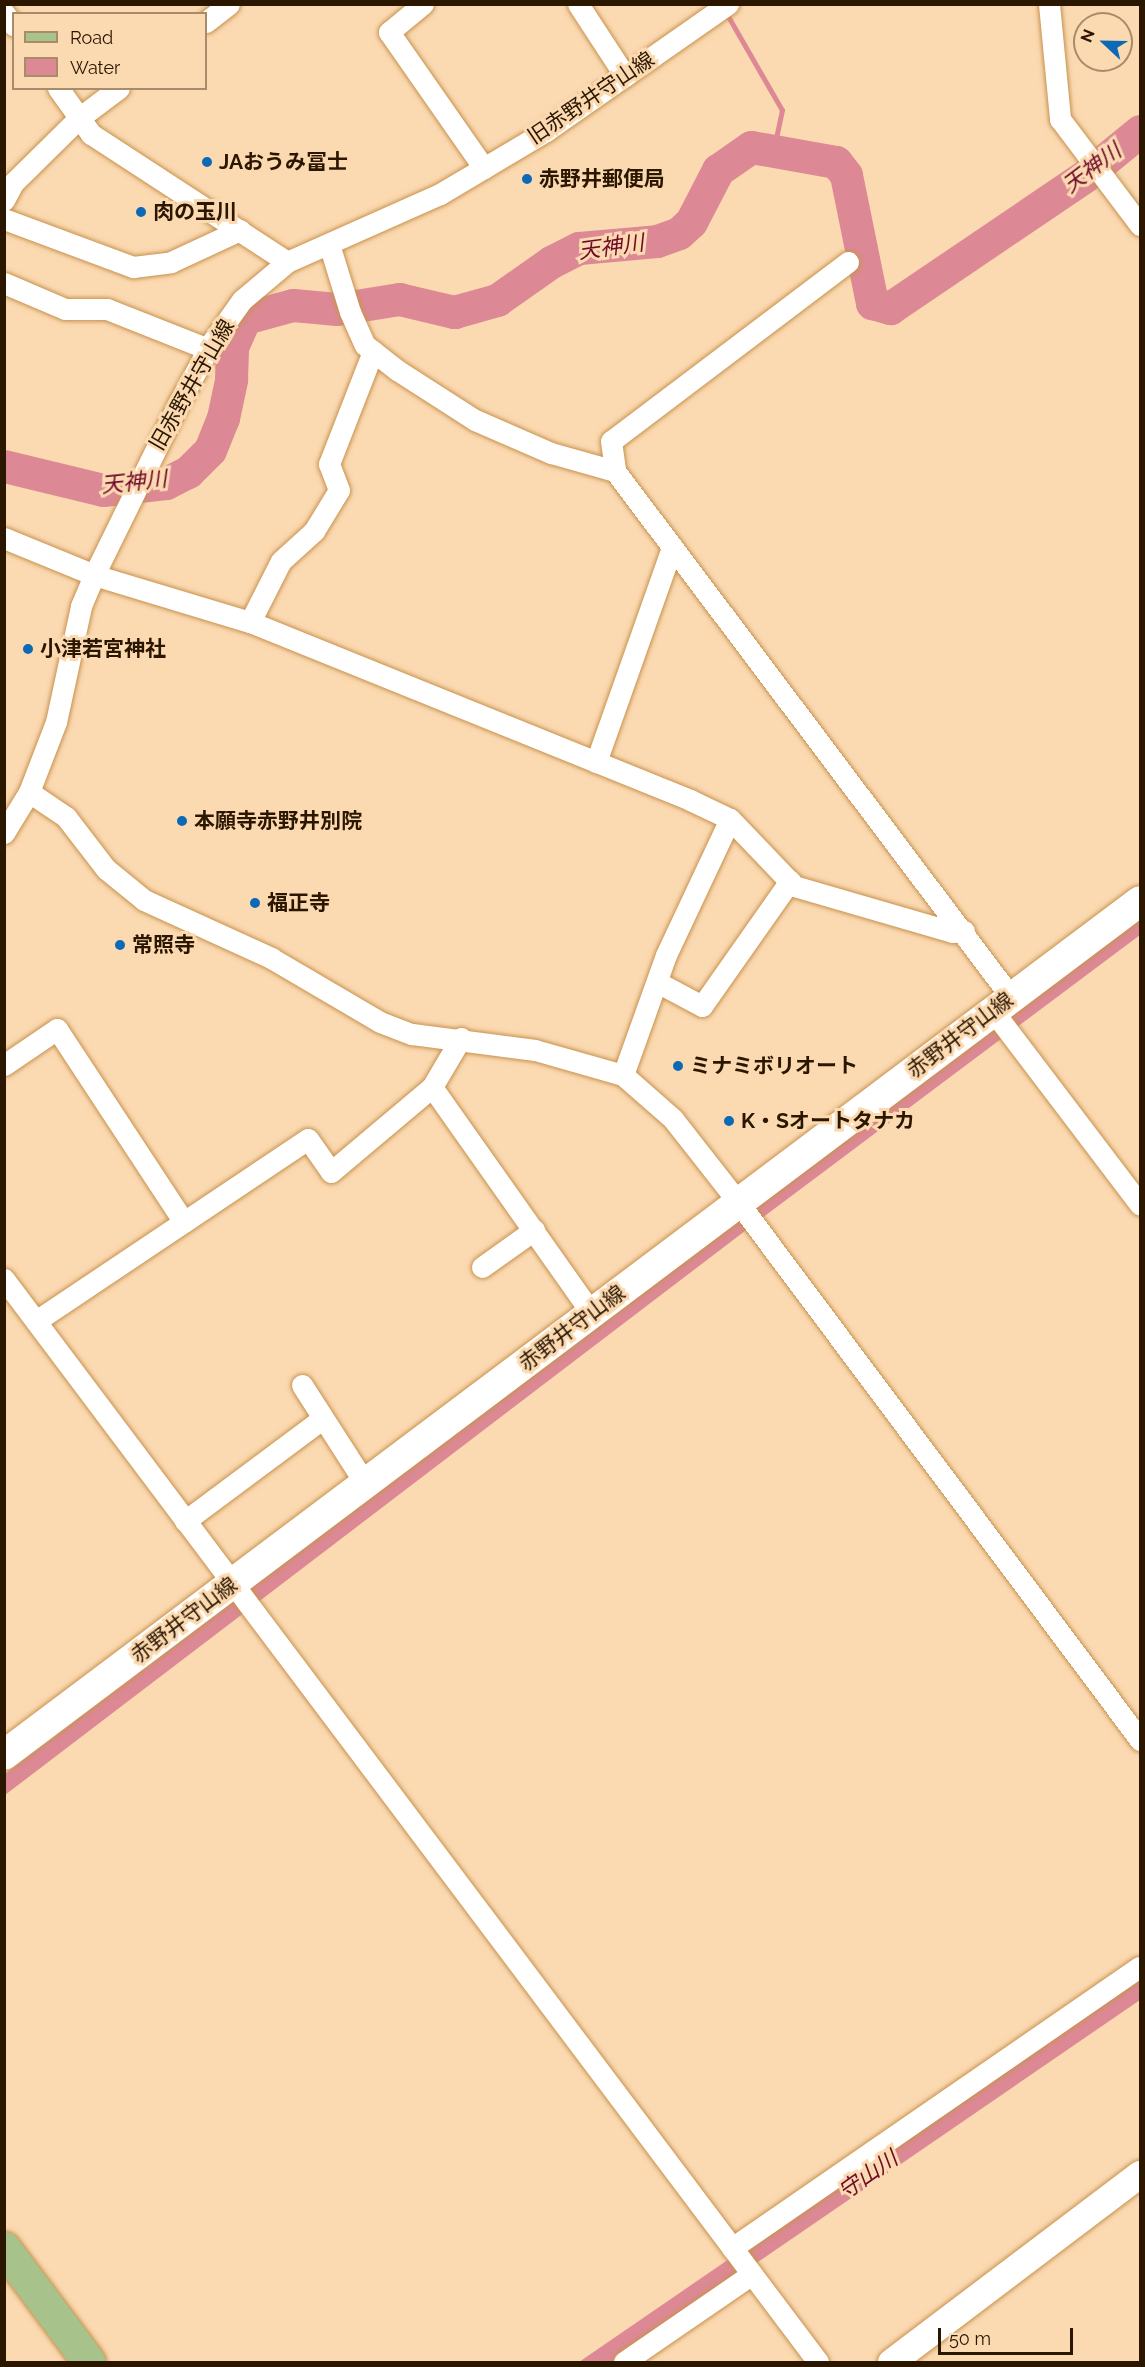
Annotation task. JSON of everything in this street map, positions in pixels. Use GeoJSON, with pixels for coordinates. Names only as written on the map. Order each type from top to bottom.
{"type":"FeatureCollection","features":[{"type":"Feature","properties":{"kind":"main road","name":"赤野井守山線"},"geometry":{"type":"LineString","coordinates":[[4,1755],[1140,901]]}},
{"type":"Feature","properties":{"kind":"main road"},"geometry":{"type":"LineString","coordinates":[[4,2248],[89,2362]]}},
{"type":"Feature","properties":{"kind":"street"},"geometry":{"type":"LineString","coordinates":[[207,21],[229,4]]}},
{"type":"Feature","properties":{"kind":"street"},"geometry":{"type":"LineString","coordinates":[[423,4],[388,32],[484,168]]}},
{"type":"Feature","properties":{"kind":"street"},"geometry":{"type":"LineString","coordinates":[[578,4],[625,76]]}},
{"type":"Feature","properties":{"kind":"street","name":"旧赤野井守山線"},"geometry":{"type":"LineString","coordinates":[[4,833],[29,792],[56,722],[81,606],[94,575],[208,349],[242,300],[287,262],[440,194],[484,168],[625,76],[728,4]]}},
{"type":"Feature","properties":{"kind":"street"},"geometry":{"type":"LineString","coordinates":[[1049,4],[1060,119],[1140,225]]}},
{"type":"Feature","properties":{"kind":"street"},"geometry":{"type":"LineString","coordinates":[[59,90],[91,134],[287,262]]}},
{"type":"Feature","properties":{"kind":"street"},"geometry":{"type":"LineString","coordinates":[[4,200],[14,183],[78,118],[116,90]]}},
{"type":"Feature","properties":{"kind":"street"},"geometry":{"type":"LineString","coordinates":[[4,219],[133,267],[171,262],[240,230]]}},
{"type":"Feature","properties":{"kind":"street"},"geometry":{"type":"LineString","coordinates":[[329,244],[350,312],[365,345],[434,397],[475,420],[551,453],[615,471]]}},
{"type":"Feature","properties":{"kind":"street"},"geometry":{"type":"LineString","coordinates":[[848,262],[610,441],[615,471],[964,931],[1002,1004],[1140,1205]]}},
{"type":"Feature","properties":{"kind":"street"},"geometry":{"type":"LineString","coordinates":[[4,283],[65,309],[107,309],[208,349]]}},
{"type":"Feature","properties":{"kind":"street"},"geometry":{"type":"LineString","coordinates":[[250,622],[280,561],[314,531],[339,490],[329,464],[373,351]]}},
{"type":"Feature","properties":{"kind":"street"},"geometry":{"type":"LineString","coordinates":[[4,538],[94,575],[250,622],[596,762],[730,819],[790,881],[859,907],[952,932],[964,931]]}},
{"type":"Feature","properties":{"kind":"street"},"geometry":{"type":"LineString","coordinates":[[596,762],[672,547]]}},
{"type":"Feature","properties":{"kind":"street"},"geometry":{"type":"LineString","coordinates":[[29,792],[66,817],[106,869],[144,900],[271,958],[380,1022],[412,1034],[461,1038],[535,1050],[623,1075],[673,1119],[738,1202],[1140,1740]]}},
{"type":"Feature","properties":{"kind":"street"},"geometry":{"type":"LineString","coordinates":[[623,1075],[666,955],[730,819]]}},
{"type":"Feature","properties":{"kind":"street"},"geometry":{"type":"LineString","coordinates":[[657,982],[702,1006],[790,881]]}},
{"type":"Feature","properties":{"kind":"street"},"geometry":{"type":"LineString","coordinates":[[4,1065],[57,1029],[184,1222]]}},
{"type":"Feature","properties":{"kind":"street"},"geometry":{"type":"LineString","coordinates":[[36,1321],[308,1139],[331,1172],[432,1087],[461,1038]]}},
{"type":"Feature","properties":{"kind":"street"},"geometry":{"type":"LineString","coordinates":[[432,1087],[592,1314]]}},
{"type":"Feature","properties":{"kind":"street"},"geometry":{"type":"LineString","coordinates":[[482,1267],[534,1230]]}},
{"type":"Feature","properties":{"kind":"street"},"geometry":{"type":"LineString","coordinates":[[4,1279],[818,2362]]}},
{"type":"Feature","properties":{"kind":"street"},"geometry":{"type":"LineString","coordinates":[[302,1385],[366,1483]]}},
{"type":"Feature","properties":{"kind":"street"},"geometry":{"type":"LineString","coordinates":[[185,1521],[323,1418]]}},
{"type":"Feature","properties":{"kind":"street"},"geometry":{"type":"LineString","coordinates":[[732,2248],[1140,1967]]}},
{"type":"Feature","properties":{"kind":"street"},"geometry":{"type":"LineString","coordinates":[[891,2362],[1140,2174]]}},
{"type":"Feature","properties":{"kind":"street"},"geometry":{"type":"LineString","coordinates":[[624,2362],[752,2274]]}},
{"type":"Feature","properties":{"kind":"water"},"geometry":{"type":"Polygon","coordinates":[[[1140,918],[1140,935],[762,1218],[5,1795],[5,1774],[1140,918]]]}},
{"type":"Feature","properties":{"kind":"water","name":"守山川"},"geometry":{"type":"Polygon","coordinates":[[[1140,1977],[1140,2000],[612,2362],[579,2362],[1140,1977]]]}},
{"type":"Feature","properties":{"kind":"waterway"},"geometry":{"type":"LineString","coordinates":[[725,11],[782,110],[773,152]]}},
{"type":"Feature","properties":{"kind":"waterway","name":"天神川"},"geometry":{"type":"LineString","coordinates":[[4,466],[103,490],[166,483],[188,472],[210,450],[223,418],[231,379],[232,347],[245,318],[293,305],[337,309],[399,299],[454,312],[497,300],[551,262],[579,248],[657,241],[679,233],[691,222],[718,170],[751,147],[836,162],[846,175],[872,303],[890,308],[1085,176],[1140,131]]}},
{"type":"Feature","properties":{"kind":"place","name":"JAおうみ冨士"},"geometry":{"type":"Point","coordinates":[207,162]}},
{"type":"Feature","properties":{"kind":"place","name":"赤野井郵便局"},"geometry":{"type":"Point","coordinates":[527,179]}},
{"type":"Feature","properties":{"kind":"place","name":"肉の玉川"},"geometry":{"type":"Point","coordinates":[141,212]}},
{"type":"Feature","properties":{"kind":"place","name":"小津若宮神社"},"geometry":{"type":"Point","coordinates":[28,649]}},
{"type":"Feature","properties":{"kind":"place","name":"本願寺赤野井別院"},"geometry":{"type":"Point","coordinates":[182,821]}},
{"type":"Feature","properties":{"kind":"place","name":"福正寺"},"geometry":{"type":"Point","coordinates":[255,903]}},
{"type":"Feature","properties":{"kind":"place","name":"常照寺"},"geometry":{"type":"Point","coordinates":[120,945]}},
{"type":"Feature","properties":{"kind":"place","name":"ミナミボリオート"},"geometry":{"type":"Point","coordinates":[678,1066]}},
{"type":"Feature","properties":{"kind":"place","name":"K・Sオートタナカ"},"geometry":{"type":"Point","coordinates":[729,1121]}}]}
